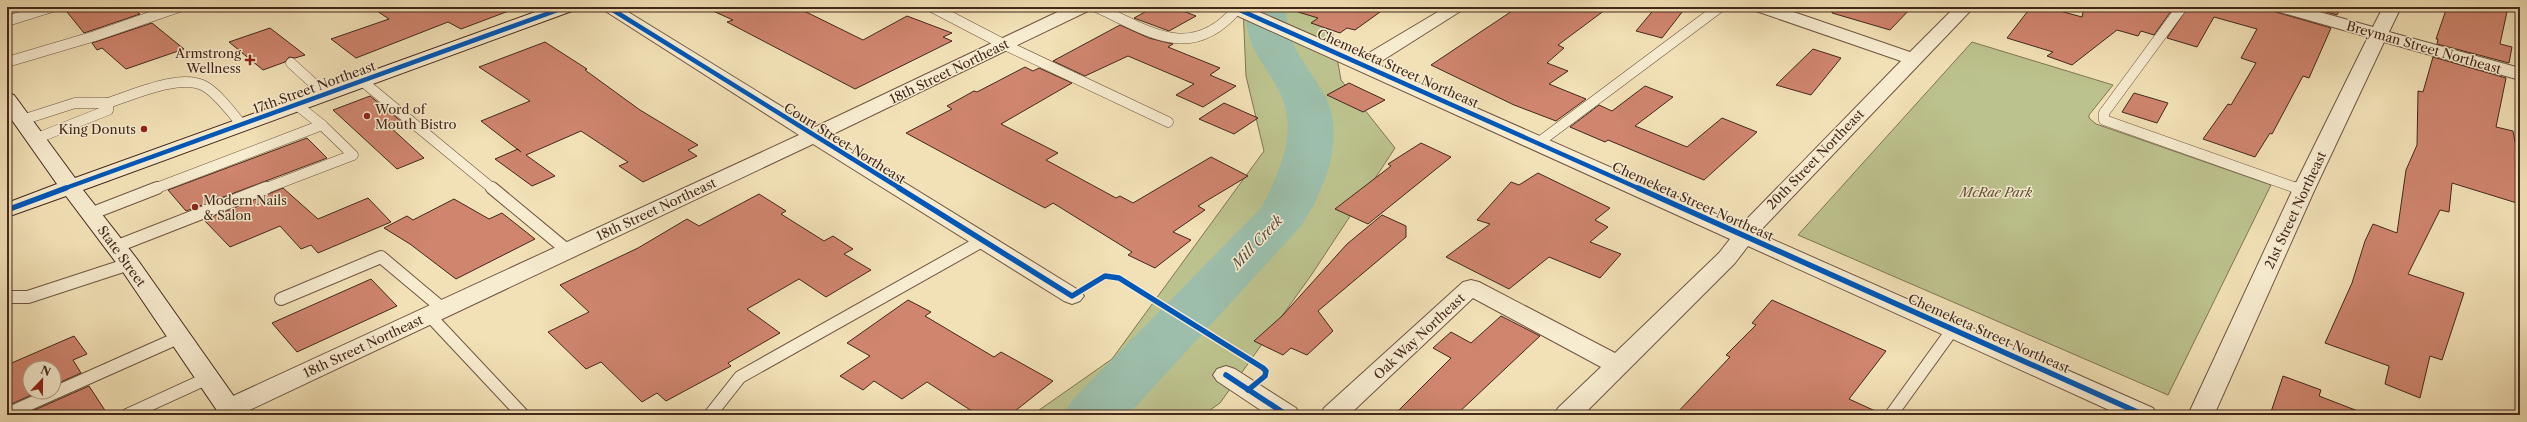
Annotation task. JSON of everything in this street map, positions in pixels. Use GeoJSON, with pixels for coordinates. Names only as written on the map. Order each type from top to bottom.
{"type":"FeatureCollection","features":[{"type":"Feature","properties":{"kind":"street","name":"17th Street Northeast"},"geometry":{"type":"LineString","coordinates":[[7,210],[566,7]]}},
{"type":"Feature","properties":{"kind":"street","name":"Court Street Northeast"},"geometry":{"type":"LineString","coordinates":[[608,7],[1072,296]]}},
{"type":"Feature","properties":{"kind":"street","name":"18th Street Northeast"},"geometry":{"type":"LineString","coordinates":[[231,412],[436,312],[813,136],[1082,7]]}},
{"type":"Feature","properties":{"kind":"street"},"geometry":{"type":"LineString","coordinates":[[1364,64],[1458,7]]}},
{"type":"Feature","properties":{"kind":"street"},"geometry":{"type":"LineString","coordinates":[[1762,7],[1913,59]]}},
{"type":"Feature","properties":{"kind":"street","name":"20th Street Northeast"},"geometry":{"type":"LineString","coordinates":[[1567,415],[1727,258],[1743,236],[1965,7]]}},
{"type":"Feature","properties":{"kind":"street","name":"Breyman Street Northeast"},"geometry":{"type":"LineString","coordinates":[[2282,7],[2520,74]]}},
{"type":"Feature","properties":{"kind":"street","name":"21st Street Northeast"},"geometry":{"type":"LineString","coordinates":[[2201,415],[2303,191],[2392,7]]}},
{"type":"Feature","properties":{"kind":"street","name":"Chemeketa Street Northeast"},"geometry":{"type":"LineString","coordinates":[[1238,9],[1364,64],[1743,236],[2144,415]]}},
{"type":"Feature","properties":{"kind":"street","name":"State Street"},"geometry":{"type":"LineString","coordinates":[[7,99],[180,337],[231,412]]}},
{"type":"Feature","properties":{"kind":"street","name":"Oak Way Northeast"},"geometry":{"type":"LineString","coordinates":[[1332,415],[1471,287],[1618,365]]}},
{"type":"Feature","properties":{"kind":"street"},"geometry":{"type":"LineString","coordinates":[[1226,375],[1287,415]]}},
{"type":"Feature","properties":{"kind":"lane"},"geometry":{"type":"LineString","coordinates":[[7,21],[52,7]]}},
{"type":"Feature","properties":{"kind":"lane"},"geometry":{"type":"LineString","coordinates":[[7,62],[95,36],[179,7]]}},
{"type":"Feature","properties":{"kind":"lane"},"geometry":{"type":"LineString","coordinates":[[932,7],[1005,45],[1168,122]]}},
{"type":"Feature","properties":{"kind":"lane"},"geometry":{"type":"LineString","coordinates":[[1096,7],[1154,33],[1190,41],[1213,33],[1238,9]]}},
{"type":"Feature","properties":{"kind":"lane"},"geometry":{"type":"LineString","coordinates":[[1538,143],[1720,7]]}},
{"type":"Feature","properties":{"kind":"lane"},"geometry":{"type":"LineString","coordinates":[[2182,7],[2104,113],[2104,120],[2303,191]]}},
{"type":"Feature","properties":{"kind":"lane"},"geometry":{"type":"LineString","coordinates":[[291,63],[325,94]]}},
{"type":"Feature","properties":{"kind":"lane"},"geometry":{"type":"LineString","coordinates":[[362,80],[568,251]]}},
{"type":"Feature","properties":{"kind":"lane"},"geometry":{"type":"LineString","coordinates":[[22,120],[74,104],[97,100],[108,103],[173,83],[192,81],[202,84],[242,125]]}},
{"type":"Feature","properties":{"kind":"lane"},"geometry":{"type":"LineString","coordinates":[[35,139],[108,110],[108,103]]}},
{"type":"Feature","properties":{"kind":"lane"},"geometry":{"type":"LineString","coordinates":[[7,297],[28,297],[353,155],[322,125],[297,105]]}},
{"type":"Feature","properties":{"kind":"lane"},"geometry":{"type":"LineString","coordinates":[[90,214],[322,125]]}},
{"type":"Feature","properties":{"kind":"lane"},"geometry":{"type":"LineString","coordinates":[[710,415],[740,377],[982,241]]}},
{"type":"Feature","properties":{"kind":"lane"},"geometry":{"type":"LineString","coordinates":[[281,299],[381,257],[436,312],[523,415]]}},
{"type":"Feature","properties":{"kind":"lane"},"geometry":{"type":"LineString","coordinates":[[1891,415],[1953,329]]}},
{"type":"Feature","properties":{"kind":"lane"},"geometry":{"type":"LineString","coordinates":[[7,414],[180,337]]}},
{"type":"Feature","properties":{"kind":"lane"},"geometry":{"type":"LineString","coordinates":[[127,415],[208,378]]}},
{"type":"Feature","properties":{"kind":"green space"},"geometry":{"type":"Polygon","coordinates":[[[1243,7],[1328,7],[1341,80],[1395,148],[1312,274],[1220,403],[1203,415],[1032,415],[1112,359],[1264,151],[1246,76],[1243,7]]]}},
{"type":"Feature","properties":{"kind":"green space","name":"McRae Park"},"geometry":{"type":"Polygon","coordinates":[[[1972,42],[2113,85],[2089,115],[2089,118],[2096,124],[2271,185],[2168,395],[1798,235],[1972,42]]]}},
{"type":"Feature","properties":{"kind":"building"},"geometry":{"type":"Polygon","coordinates":[[[63,7],[131,7],[140,14],[84,33],[63,7]]]}},
{"type":"Feature","properties":{"kind":"building"},"geometry":{"type":"Polygon","coordinates":[[[371,7],[514,7],[514,9],[461,29],[448,22],[356,58],[331,39],[389,19],[371,7]]]}},
{"type":"Feature","properties":{"kind":"building"},"geometry":{"type":"Polygon","coordinates":[[[704,7],[796,7],[863,40],[907,16],[952,33],[943,37],[952,41],[855,89],[727,22],[733,20],[704,7]]]}},
{"type":"Feature","properties":{"kind":"building"},"geometry":{"type":"Polygon","coordinates":[[[1154,7],[1173,7],[1196,16],[1169,31],[1134,18],[1154,7]]]}},
{"type":"Feature","properties":{"kind":"building"},"geometry":{"type":"Polygon","coordinates":[[[1299,7],[1387,7],[1355,30],[1347,28],[1340,33],[1311,23],[1318,18],[1298,12],[1299,7]]]}},
{"type":"Feature","properties":{"kind":"building"},"geometry":{"type":"Polygon","coordinates":[[[1518,7],[1609,7],[1558,45],[1564,48],[1547,63],[1568,71],[1549,84],[1586,99],[1556,121],[1514,105],[1431,65],[1518,7]]]}},
{"type":"Feature","properties":{"kind":"building"},"geometry":{"type":"Polygon","coordinates":[[[1656,7],[1686,7],[1662,38],[1636,31],[1656,7]]]}},
{"type":"Feature","properties":{"kind":"building"},"geometry":{"type":"Polygon","coordinates":[[[1833,7],[1912,7],[1890,30],[1832,13],[1833,7]]]}},
{"type":"Feature","properties":{"kind":"building"},"geometry":{"type":"Polygon","coordinates":[[[2031,7],[2045,7],[2082,17],[2084,7],[2174,7],[2154,35],[2141,31],[2138,36],[2117,30],[2072,65],[2047,56],[2053,52],[2007,38],[2031,7]]]}},
{"type":"Feature","properties":{"kind":"building"},"geometry":{"type":"Polygon","coordinates":[[[2188,7],[2272,7],[2276,12],[2331,28],[2309,78],[2303,76],[2272,134],[2270,133],[2255,157],[2203,139],[2228,104],[2231,105],[2256,63],[2241,58],[2257,29],[2214,17],[2197,47],[2167,38],[2188,7]]]}},
{"type":"Feature","properties":{"kind":"building"},"geometry":{"type":"Polygon","coordinates":[[[2308,7],[2341,7],[2337,15],[2308,7]]]}},
{"type":"Feature","properties":{"kind":"building"},"geometry":{"type":"Polygon","coordinates":[[[2447,7],[2508,7],[2500,44],[2512,47],[2509,63],[2437,44],[2438,39],[2436,39],[2447,7]]]}},
{"type":"Feature","properties":{"kind":"building"},"geometry":{"type":"Polygon","coordinates":[[[152,23],[184,49],[126,69],[102,48],[97,50],[92,43],[152,23]]]}},
{"type":"Feature","properties":{"kind":"building"},"geometry":{"type":"Polygon","coordinates":[[[1120,25],[1149,38],[1173,44],[1168,47],[1220,68],[1210,75],[1236,86],[1203,107],[1176,95],[1194,84],[1128,56],[1085,76],[1053,61],[1120,25]]]}},
{"type":"Feature","properties":{"kind":"building"},"geometry":{"type":"Polygon","coordinates":[[[270,28],[305,55],[295,58],[289,57],[285,62],[263,70],[229,42],[270,28]]]}},
{"type":"Feature","properties":{"kind":"building"},"geometry":{"type":"Polygon","coordinates":[[[545,42],[587,69],[585,70],[640,110],[698,145],[688,150],[697,156],[643,182],[619,166],[628,162],[581,131],[526,155],[555,176],[532,186],[495,159],[517,149],[481,121],[530,101],[479,67],[545,42]]]}},
{"type":"Feature","properties":{"kind":"building"},"geometry":{"type":"Polygon","coordinates":[[[1813,49],[1841,58],[1811,95],[1776,85],[1813,49]]]}},
{"type":"Feature","properties":{"kind":"building"},"geometry":{"type":"Polygon","coordinates":[[[2433,57],[2506,78],[2496,127],[2513,131],[2515,142],[2520,143],[2520,204],[2452,183],[2449,212],[2440,210],[2408,274],[2464,293],[2442,360],[2430,356],[2420,398],[2385,384],[2389,366],[2325,343],[2352,283],[2365,241],[2373,224],[2397,233],[2406,170],[2417,145],[2418,91],[2423,92],[2433,57]]]}},
{"type":"Feature","properties":{"kind":"building"},"geometry":{"type":"Polygon","coordinates":[[[1025,67],[1033,71],[1039,68],[1072,83],[1001,124],[1058,153],[1046,160],[1116,198],[1120,196],[1133,203],[1211,157],[1248,176],[1198,206],[1205,210],[1173,232],[1191,240],[1155,268],[1128,255],[1132,252],[1053,203],[1045,208],[906,133],[952,109],[947,106],[974,91],[977,92],[1025,67]]]}},
{"type":"Feature","properties":{"kind":"building"},"geometry":{"type":"Polygon","coordinates":[[[1349,83],[1385,100],[1363,112],[1327,95],[1349,83]]]}},
{"type":"Feature","properties":{"kind":"building"},"geometry":{"type":"Polygon","coordinates":[[[1645,86],[1673,97],[1635,126],[1687,147],[1722,118],[1757,132],[1704,180],[1608,140],[1605,142],[1570,127],[1599,105],[1612,111],[1645,86]]]}},
{"type":"Feature","properties":{"kind":"building"},"geometry":{"type":"Polygon","coordinates":[[[2134,93],[2168,103],[2157,123],[2122,112],[2134,93]]]}},
{"type":"Feature","properties":{"kind":"building"},"geometry":{"type":"Polygon","coordinates":[[[370,96],[402,122],[389,126],[424,158],[397,169],[333,110],[370,96]]]}},
{"type":"Feature","properties":{"kind":"building"},"geometry":{"type":"Polygon","coordinates":[[[1224,103],[1258,118],[1234,134],[1199,119],[1224,103]]]}},
{"type":"Feature","properties":{"kind":"building"},"geometry":{"type":"Polygon","coordinates":[[[307,138],[327,158],[186,211],[168,190],[307,138]]]}},
{"type":"Feature","properties":{"kind":"building"},"geometry":{"type":"Polygon","coordinates":[[[1421,143],[1451,157],[1368,224],[1335,209],[1391,166],[1388,164],[1421,143]]]}},
{"type":"Feature","properties":{"kind":"building"},"geometry":{"type":"Polygon","coordinates":[[[1538,173],[1610,208],[1595,220],[1608,227],[1590,242],[1621,254],[1600,278],[1549,257],[1509,289],[1446,257],[1490,224],[1477,220],[1511,182],[1519,185],[1538,173]]]}},
{"type":"Feature","properties":{"kind":"building"},"geometry":{"type":"Polygon","coordinates":[[[283,188],[318,219],[368,198],[391,222],[318,253],[311,245],[301,249],[280,226],[230,247],[204,220],[283,188]]]}},
{"type":"Feature","properties":{"kind":"building"},"geometry":{"type":"Polygon","coordinates":[[[759,194],[786,211],[781,214],[824,241],[833,236],[853,249],[844,254],[871,270],[826,297],[799,279],[747,309],[780,333],[728,363],[731,366],[666,401],[657,393],[642,402],[601,362],[586,369],[548,332],[589,312],[560,285],[638,248],[687,219],[699,226],[759,194]]]}},
{"type":"Feature","properties":{"kind":"building"},"geometry":{"type":"Polygon","coordinates":[[[454,199],[489,219],[502,213],[535,239],[456,279],[410,244],[384,228],[407,216],[413,220],[454,199]]]}},
{"type":"Feature","properties":{"kind":"building"},"geometry":{"type":"Polygon","coordinates":[[[1382,215],[1406,226],[1406,237],[1318,311],[1333,331],[1307,355],[1291,348],[1283,355],[1254,341],[1282,316],[1347,244],[1382,215]]]}},
{"type":"Feature","properties":{"kind":"building"},"geometry":{"type":"Polygon","coordinates":[[[371,279],[397,306],[297,352],[272,323],[371,279]]]}},
{"type":"Feature","properties":{"kind":"building"},"geometry":{"type":"Polygon","coordinates":[[[908,300],[931,312],[925,316],[994,357],[1001,352],[1053,381],[1010,415],[978,415],[927,382],[902,399],[874,381],[863,390],[840,376],[870,356],[847,343],[908,300]]]}},
{"type":"Feature","properties":{"kind":"building"},"geometry":{"type":"Polygon","coordinates":[[[1772,300],[1886,351],[1849,399],[1884,415],[1675,415],[1730,357],[1726,355],[1756,325],[1752,323],[1772,300]]]}},
{"type":"Feature","properties":{"kind":"building"},"geometry":{"type":"Polygon","coordinates":[[[1501,316],[1540,336],[1456,415],[1394,415],[1451,358],[1433,348],[1451,332],[1471,343],[1501,316]]]}},
{"type":"Feature","properties":{"kind":"building"},"geometry":{"type":"Polygon","coordinates":[[[74,336],[87,354],[73,360],[81,373],[62,381],[62,360],[22,360],[22,399],[7,406],[7,365],[74,336]]]}},
{"type":"Feature","properties":{"kind":"building"},"geometry":{"type":"Polygon","coordinates":[[[2283,376],[2321,390],[2319,396],[2363,413],[2362,415],[2270,415],[2283,376]]]}},
{"type":"Feature","properties":{"kind":"building"},"geometry":{"type":"Polygon","coordinates":[[[89,386],[108,415],[23,415],[57,400],[62,400],[62,398],[89,386]]]}},
{"type":"Feature","properties":{"kind":"waterway","name":"Mill Creek"},"geometry":{"type":"LineString","coordinates":[[1093,415],[1283,215],[1296,187],[1307,157],[1310,142],[1308,111],[1303,96],[1274,51],[1268,35],[1266,7]]}},
{"type":"Feature","properties":{"kind":"cycle path"},"geometry":{"type":"LineString","coordinates":[[7,210],[566,7]]}},
{"type":"Feature","properties":{"kind":"cycle path"},"geometry":{"type":"LineString","coordinates":[[608,7],[1072,296],[1105,276],[1119,278],[1263,368],[1266,371],[1265,376],[1248,390]]}},
{"type":"Feature","properties":{"kind":"cycle path"},"geometry":{"type":"LineString","coordinates":[[1233,7],[2144,415]]}},
{"type":"Feature","properties":{"kind":"cycle path"},"geometry":{"type":"LineString","coordinates":[[1226,375],[1287,415]]}},
{"type":"Feature","properties":{"kind":"place","name":"Armstrong Wellness"},"geometry":{"type":"Point","coordinates":[250,60]}},
{"type":"Feature","properties":{"kind":"place","name":"Word of Mouth Bistro"},"geometry":{"type":"Point","coordinates":[367,116]}},
{"type":"Feature","properties":{"kind":"place","name":"King Donuts"},"geometry":{"type":"Point","coordinates":[144,129]}},
{"type":"Feature","properties":{"kind":"place","name":"Modern Nails & Salon"},"geometry":{"type":"Point","coordinates":[195,207]}}]}
